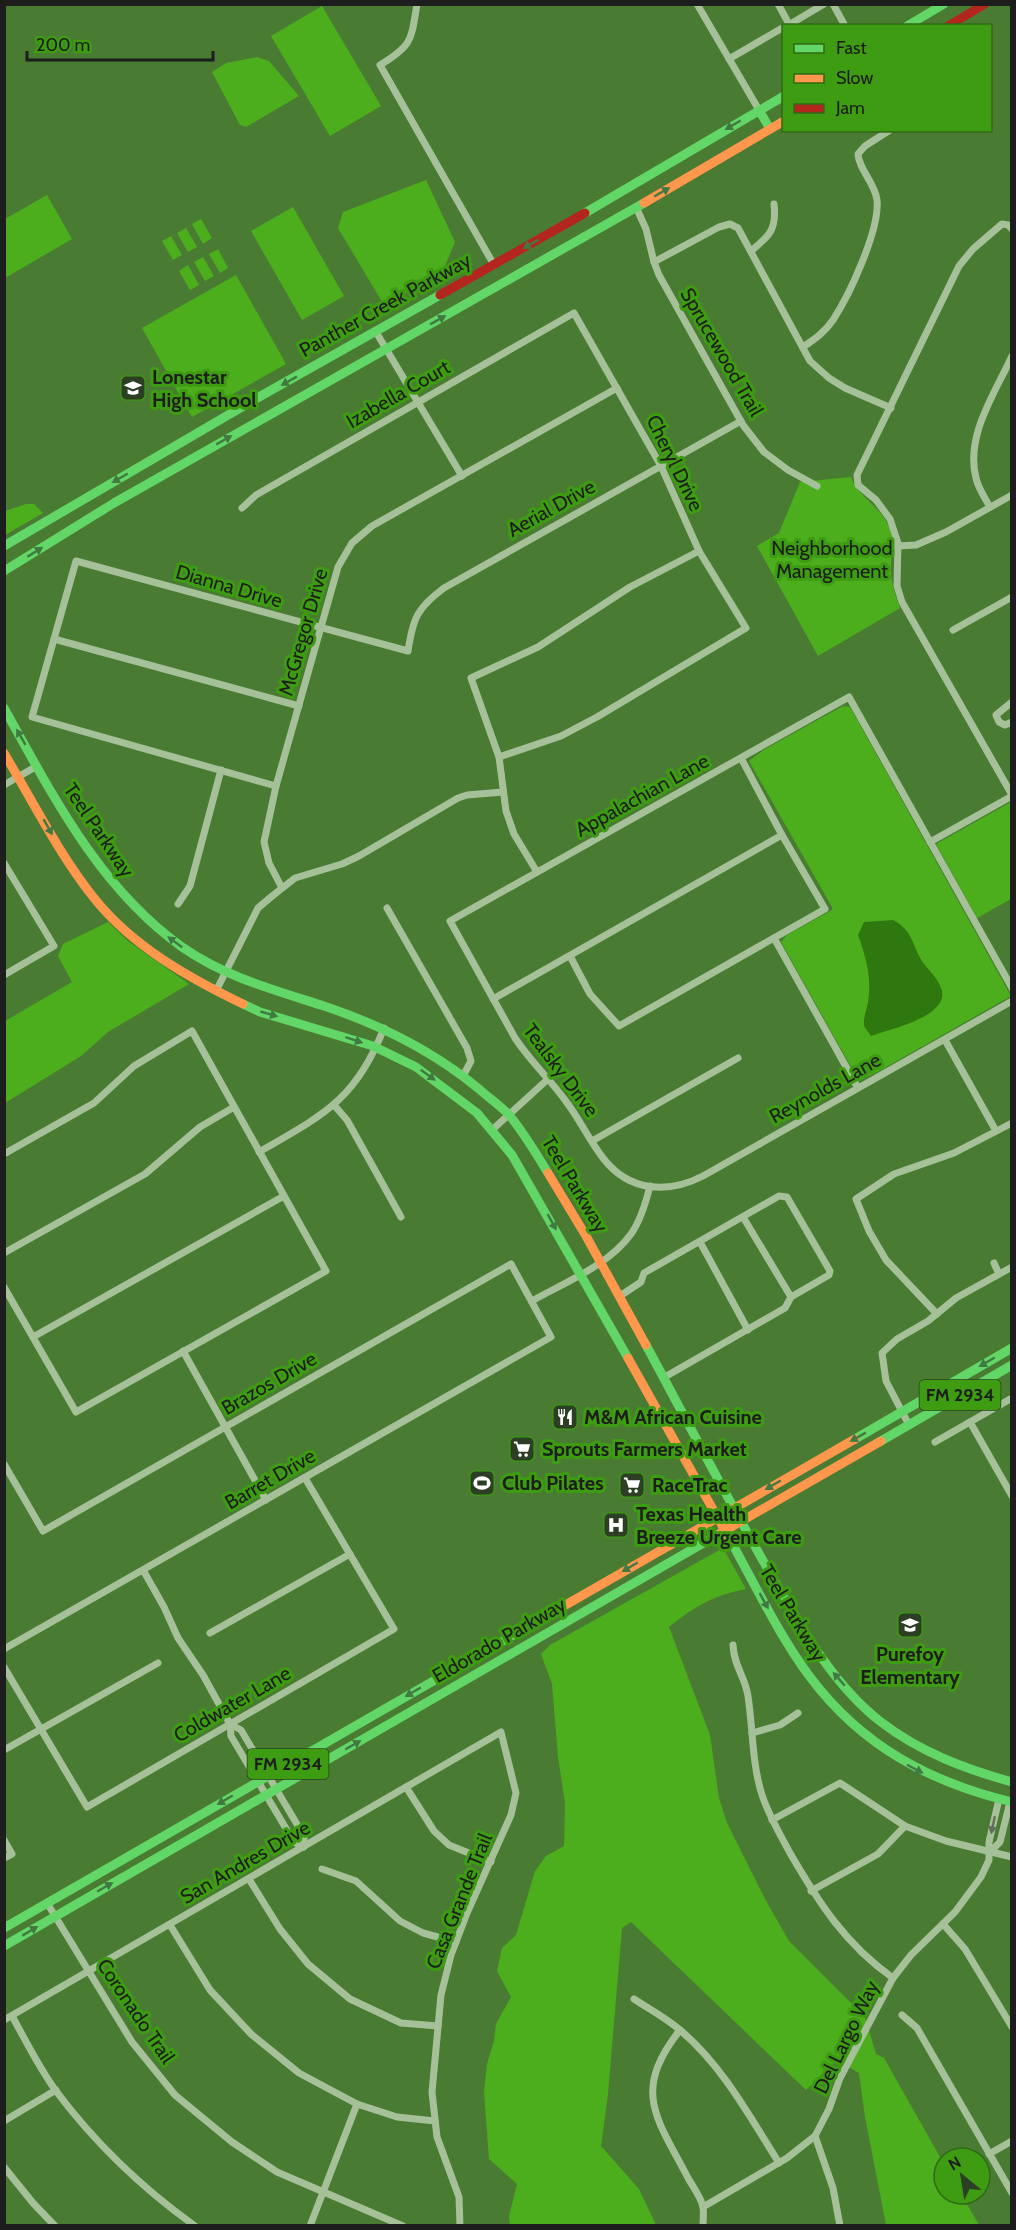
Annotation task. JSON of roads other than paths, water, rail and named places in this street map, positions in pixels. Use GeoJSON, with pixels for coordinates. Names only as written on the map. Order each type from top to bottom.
{"type":"FeatureCollection","features":[{"type":"Feature","properties":{"kind":"main road"},"geometry":{"type":"LineString","coordinates":[[910,24],[944,4]]}},
{"type":"Feature","properties":{"kind":"main road"},"geometry":{"type":"LineString","coordinates":[[951,24],[985,4]]}},
{"type":"Feature","properties":{"kind":"main road","name":"Panther Creek Parkway"},"geometry":{"type":"LineString","coordinates":[[4,546],[194,434],[626,189],[782,97]]}},
{"type":"Feature","properties":{"kind":"main road"},"geometry":{"type":"LineString","coordinates":[[759,110],[770,129]]}},
{"type":"Feature","properties":{"kind":"main road","name":"Panther Creek Parkway"},"geometry":{"type":"LineString","coordinates":[[4,571],[204,452],[782,122]]}},
{"type":"Feature","properties":{"kind":"main road"},"geometry":{"type":"LineString","coordinates":[[626,189],[636,207]]}},
{"type":"Feature","properties":{"kind":"main road"},"geometry":{"type":"LineString","coordinates":[[194,434],[204,452]]}},
{"type":"Feature","properties":{"kind":"main road"},"geometry":{"type":"LineString","coordinates":[[54,516],[65,534]]}},
{"type":"Feature","properties":{"kind":"main road","name":"Teel Parkway"},"geometry":{"type":"LineString","coordinates":[[4,708],[77,835],[121,894],[175,942],[225,972],[268,991],[319,1004],[384,1028],[423,1047],[463,1076],[508,1115],[537,1154],[601,1262],[741,1522],[819,1657],[879,1721],[933,1755],[964,1769],[1007,1781]]}},
{"type":"Feature","properties":{"kind":"main road","name":"Teel Parkway"},"geometry":{"type":"LineString","coordinates":[[4,753],[67,860],[95,899],[128,933],[172,965],[216,991],[260,1012],[317,1027],[376,1048],[416,1067],[477,1113],[512,1155],[542,1205],[793,1651],[816,1686],[848,1719],[886,1751],[938,1780],[999,1799],[1011,1799]]}},
{"type":"Feature","properties":{"kind":"main road","name":"Eldorado Parkway"},"geometry":{"type":"LineString","coordinates":[[4,1928],[1011,1348]]}},
{"type":"Feature","properties":{"kind":"main road","name":"Eldorado Parkway"},"geometry":{"type":"LineString","coordinates":[[4,1946],[726,1532],[1011,1365]]}},
{"type":"Feature","properties":{"kind":"main road"},"geometry":{"type":"LineString","coordinates":[[644,1387],[663,1378]]}},
{"type":"Feature","properties":{"kind":"main road"},"geometry":{"type":"LineString","coordinates":[[573,1600],[581,1615]]}},
{"type":"Feature","properties":{"kind":"main road"},"geometry":{"type":"LineString","coordinates":[[793,1651],[811,1642]]}},
{"type":"Feature","properties":{"kind":"main road"},"geometry":{"type":"LineString","coordinates":[[867,1736],[879,1721]]}},
{"type":"Feature","properties":{"kind":"main road"},"geometry":{"type":"LineString","coordinates":[[999,1799],[1007,1781]]}},
{"type":"Feature","properties":{"kind":"street"},"geometry":{"type":"LineString","coordinates":[[417,4],[409,43],[401,52],[380,64],[494,265]]}},
{"type":"Feature","properties":{"kind":"street"},"geometry":{"type":"LineString","coordinates":[[697,4],[759,110]]}},
{"type":"Feature","properties":{"kind":"street"},"geometry":{"type":"LineString","coordinates":[[778,4],[786,24]]}},
{"type":"Feature","properties":{"kind":"street"},"geometry":{"type":"LineString","coordinates":[[790,24],[824,4]]}},
{"type":"Feature","properties":{"kind":"street"},"geometry":{"type":"LineString","coordinates":[[833,4],[843,24]]}},
{"type":"Feature","properties":{"kind":"street"},"geometry":{"type":"LineString","coordinates":[[729,59],[782,29]]}},
{"type":"Feature","properties":{"kind":"street"},"geometry":{"type":"LineString","coordinates":[[803,347],[820,336],[833,321],[874,228],[877,216],[876,192],[858,154],[865,146],[887,132]]}},
{"type":"Feature","properties":{"kind":"street"},"geometry":{"type":"LineString","coordinates":[[750,251],[766,238],[776,221],[774,204]]}},
{"type":"Feature","properties":{"kind":"street","name":"Sprucewood Trail"},"geometry":{"type":"LineString","coordinates":[[636,207],[646,229],[654,262],[741,421],[764,452],[817,486]]}},
{"type":"Feature","properties":{"kind":"street"},"geometry":{"type":"LineString","coordinates":[[654,262],[719,227],[730,224],[738,228],[810,361],[829,378],[845,388],[891,408]]}},
{"type":"Feature","properties":{"kind":"street"},"geometry":{"type":"LineString","coordinates":[[1011,229],[1008,225],[1002,224],[973,249],[959,266],[857,475],[858,485],[876,500],[890,519],[897,546],[897,586],[902,602],[917,621],[1011,795],[930,843],[1011,988]]}},
{"type":"Feature","properties":{"kind":"street","name":"Cheryl Drive"},"geometry":{"type":"LineString","coordinates":[[499,757],[561,736],[746,628],[699,550],[661,466],[574,313]]}},
{"type":"Feature","properties":{"kind":"street","name":"Izabella Court"},"geometry":{"type":"LineString","coordinates":[[242,508],[256,495],[574,313]]}},
{"type":"Feature","properties":{"kind":"street"},"geometry":{"type":"LineString","coordinates":[[376,332],[462,476]]}},
{"type":"Feature","properties":{"kind":"street"},"geometry":{"type":"LineString","coordinates":[[990,507],[976,480],[972,456],[977,431],[1011,356]]}},
{"type":"Feature","properties":{"kind":"street","name":"McGregor Drive"},"geometry":{"type":"LineString","coordinates":[[282,888],[269,863],[264,842],[276,786],[338,567],[352,543],[372,526],[617,388]]}},
{"type":"Feature","properties":{"kind":"street","name":"Aerial Drive"},"geometry":{"type":"LineString","coordinates":[[408,651],[418,611],[444,588],[741,421]]}},
{"type":"Feature","properties":{"kind":"street"},"geometry":{"type":"LineString","coordinates":[[897,546],[916,545],[946,532],[1011,495]]}},
{"type":"Feature","properties":{"kind":"street"},"geometry":{"type":"LineString","coordinates":[[537,872],[514,834],[506,811],[499,757],[471,678],[538,647],[630,587],[699,550]]}},
{"type":"Feature","properties":{"kind":"street","name":"Dianna Drive"},"geometry":{"type":"LineString","coordinates":[[54,639],[76,561],[408,651]]}},
{"type":"Feature","properties":{"kind":"street"},"geometry":{"type":"LineString","coordinates":[[953,630],[1011,597]]}},
{"type":"Feature","properties":{"kind":"street"},"geometry":{"type":"LineString","coordinates":[[276,786],[32,717],[54,639],[299,706]]}},
{"type":"Feature","properties":{"kind":"street","name":"Appalachian Lane"},"geometry":{"type":"LineString","coordinates":[[450,921],[849,697],[930,843]]}},
{"type":"Feature","properties":{"kind":"street"},"geometry":{"type":"LineString","coordinates":[[1011,702],[996,715],[999,722],[1005,725],[1011,722]]}},
{"type":"Feature","properties":{"kind":"street"},"geometry":{"type":"LineString","coordinates":[[570,956],[590,994],[619,1026],[825,909],[741,758]]}},
{"type":"Feature","properties":{"kind":"street"},"geometry":{"type":"LineString","coordinates":[[4,785],[37,766]]}},
{"type":"Feature","properties":{"kind":"street"},"geometry":{"type":"LineString","coordinates":[[178,904],[190,886],[221,771]]}},
{"type":"Feature","properties":{"kind":"street"},"geometry":{"type":"LineString","coordinates":[[216,991],[258,908],[295,878],[342,864],[359,856],[458,798],[502,792]]}},
{"type":"Feature","properties":{"kind":"street"},"geometry":{"type":"LineString","coordinates":[[493,999],[782,835]]}},
{"type":"Feature","properties":{"kind":"street"},"geometry":{"type":"LineString","coordinates":[[4,862],[54,946],[4,975]]}},
{"type":"Feature","properties":{"kind":"street"},"geometry":{"type":"LineString","coordinates":[[4,881],[12,876]]}},
{"type":"Feature","properties":{"kind":"street"},"geometry":{"type":"LineString","coordinates":[[387,908],[467,1048],[471,1061],[463,1076]]}},
{"type":"Feature","properties":{"kind":"street","name":"Tealsky Drive"},"geometry":{"type":"LineString","coordinates":[[450,921],[527,1057],[563,1097],[603,1158],[624,1178],[650,1186]]}},
{"type":"Feature","properties":{"kind":"street"},"geometry":{"type":"LineString","coordinates":[[774,938],[858,1088]]}},
{"type":"Feature","properties":{"kind":"street","name":"Reynolds Lane"},"geometry":{"type":"LineString","coordinates":[[650,1186],[673,1187],[688,1183],[1011,1002]]}},
{"type":"Feature","properties":{"kind":"street"},"geometry":{"type":"LineString","coordinates":[[259,1152],[312,1121],[334,1105],[365,1068],[384,1028]]}},
{"type":"Feature","properties":{"kind":"street"},"geometry":{"type":"LineString","coordinates":[[4,1154],[94,1103],[134,1066],[192,1031],[326,1271],[76,1412],[4,1287]]}},
{"type":"Feature","properties":{"kind":"street"},"geometry":{"type":"LineString","coordinates":[[945,1040],[996,1131]]}},
{"type":"Feature","properties":{"kind":"street"},"geometry":{"type":"LineString","coordinates":[[592,1141],[738,1058]]}},
{"type":"Feature","properties":{"kind":"street"},"geometry":{"type":"LineString","coordinates":[[492,1130],[548,1079]]}},
{"type":"Feature","properties":{"kind":"street"},"geometry":{"type":"LineString","coordinates":[[334,1105],[347,1120],[401,1217]]}},
{"type":"Feature","properties":{"kind":"street"},"geometry":{"type":"LineString","coordinates":[[4,1252],[145,1174],[200,1126],[234,1107]]}},
{"type":"Feature","properties":{"kind":"street"},"geometry":{"type":"LineString","coordinates":[[937,1314],[886,1260],[869,1231],[856,1199],[894,1174],[954,1153],[1011,1123]]}},
{"type":"Feature","properties":{"kind":"street"},"geometry":{"type":"LineString","coordinates":[[532,1302],[601,1262],[617,1250],[632,1233],[650,1186]]}},
{"type":"Feature","properties":{"kind":"street"},"geometry":{"type":"LineString","coordinates":[[33,1337],[284,1196]]}},
{"type":"Feature","properties":{"kind":"street"},"geometry":{"type":"LineString","coordinates":[[620,1296],[641,1282],[644,1273],[779,1196],[787,1197],[830,1271],[829,1275],[791,1297],[785,1308],[663,1378]]}},
{"type":"Feature","properties":{"kind":"street"},"geometry":{"type":"LineString","coordinates":[[743,1217],[791,1297]]}},
{"type":"Feature","properties":{"kind":"street"},"geometry":{"type":"LineString","coordinates":[[700,1242],[748,1330]]}},
{"type":"Feature","properties":{"kind":"street"},"geometry":{"type":"LineString","coordinates":[[994,1263],[999,1274]]}},
{"type":"Feature","properties":{"kind":"street","name":"Brazos Drive"},"geometry":{"type":"LineString","coordinates":[[4,1464],[43,1531],[511,1264],[532,1302]]}},
{"type":"Feature","properties":{"kind":"street"},"geometry":{"type":"LineString","coordinates":[[909,1425],[886,1381],[882,1353],[897,1339],[924,1324],[960,1295],[1011,1267]]}},
{"type":"Feature","properties":{"kind":"street","name":"Barret Drive"},"geometry":{"type":"LineString","coordinates":[[4,1649],[551,1337],[532,1302]]}},
{"type":"Feature","properties":{"kind":"street"},"geometry":{"type":"LineString","coordinates":[[183,1351],[266,1500]]}},
{"type":"Feature","properties":{"kind":"street"},"geometry":{"type":"LineString","coordinates":[[935,1442],[1011,1398]]}},
{"type":"Feature","properties":{"kind":"street"},"geometry":{"type":"LineString","coordinates":[[970,1422],[1011,1496]]}},
{"type":"Feature","properties":{"kind":"street"},"geometry":{"type":"LineString","coordinates":[[210,1633],[350,1554],[304,1478]]}},
{"type":"Feature","properties":{"kind":"street","name":"Coldwater Lane"},"geometry":{"type":"LineString","coordinates":[[41,1729],[87,1807],[394,1629],[350,1554]]}},
{"type":"Feature","properties":{"kind":"street"},"geometry":{"type":"LineString","coordinates":[[143,1570],[178,1638],[203,1675],[230,1724],[231,1736],[294,1842],[304,1847],[304,1836],[277,1789],[241,1730],[230,1724]]}},
{"type":"Feature","properties":{"kind":"street"},"geometry":{"type":"LineString","coordinates":[[734,1645],[734,1660],[748,1693],[762,1796],[772,1820],[811,1891],[834,1924],[860,1952],[893,1978]]}},
{"type":"Feature","properties":{"kind":"street"},"geometry":{"type":"LineString","coordinates":[[4,1750],[158,1663]]}},
{"type":"Feature","properties":{"kind":"street"},"geometry":{"type":"LineString","coordinates":[[4,1667],[41,1729]]}},
{"type":"Feature","properties":{"kind":"street"},"geometry":{"type":"LineString","coordinates":[[752,1733],[780,1725],[798,1713]]}},
{"type":"Feature","properties":{"kind":"street","name":"San Andres Drive"},"geometry":{"type":"LineString","coordinates":[[8,2018],[501,1732]]}},
{"type":"Feature","properties":{"kind":"street","name":"Casa Grande Trail"},"geometry":{"type":"LineString","coordinates":[[460,2226],[459,2197],[437,2137],[432,2092],[441,1995],[456,1942],[512,1815],[516,1793],[501,1732]]}},
{"type":"Feature","properties":{"kind":"street"},"geometry":{"type":"LineString","coordinates":[[772,1820],[840,1783],[905,1826],[946,1841],[1011,1857]]}},
{"type":"Feature","properties":{"kind":"street"},"geometry":{"type":"LineString","coordinates":[[406,1787],[434,1831],[449,1845],[491,1862]]}},
{"type":"Feature","properties":{"kind":"street","name":"Del Largo Way"},"geometry":{"type":"LineString","coordinates":[[703,2207],[779,2163],[815,2136],[826,2116],[840,2078],[893,1978],[911,1954],[967,1898],[981,1878],[990,1860],[990,1842],[999,1799]]}},
{"type":"Feature","properties":{"kind":"street","name":"Del Largo Way"},"geometry":{"type":"LineString","coordinates":[[991,1851],[1000,1842],[1011,1799]]}},
{"type":"Feature","properties":{"kind":"street"},"geometry":{"type":"LineString","coordinates":[[811,1891],[878,1854],[905,1826]]}},
{"type":"Feature","properties":{"kind":"street"},"geometry":{"type":"LineString","coordinates":[[4,1840],[12,1854],[4,1858]]}},
{"type":"Feature","properties":{"kind":"street"},"geometry":{"type":"LineString","coordinates":[[322,1869],[356,1881],[400,1921],[423,1933],[456,1942]]}},
{"type":"Feature","properties":{"kind":"street"},"geometry":{"type":"LineString","coordinates":[[249,1879],[280,1929],[308,1964],[351,1999],[401,2023],[438,2026]]}},
{"type":"Feature","properties":{"kind":"street","name":"Coronado Trail"},"geometry":{"type":"LineString","coordinates":[[47,1903],[132,2042],[175,2095],[232,2142],[277,2172],[403,2226]]}},
{"type":"Feature","properties":{"kind":"street"},"geometry":{"type":"LineString","coordinates":[[943,1924],[965,1949],[1011,2027]]}},
{"type":"Feature","properties":{"kind":"street"},"geometry":{"type":"LineString","coordinates":[[170,1925],[210,1990],[251,2034],[299,2073],[357,2104],[397,2117],[435,2121]]}},
{"type":"Feature","properties":{"kind":"street"},"geometry":{"type":"LineString","coordinates":[[634,1998],[680,2030],[730,2086],[779,2163]]}},
{"type":"Feature","properties":{"kind":"street"},"geometry":{"type":"LineString","coordinates":[[902,2015],[917,2028],[984,2146]]}},
{"type":"Feature","properties":{"kind":"street"},"geometry":{"type":"LineString","coordinates":[[8,2018],[56,2090],[94,2137],[134,2178],[195,2226]]}},
{"type":"Feature","properties":{"kind":"street"},"geometry":{"type":"LineString","coordinates":[[680,2030],[669,2043],[655,2074],[652,2102],[661,2129],[703,2207],[703,2226]]}},
{"type":"Feature","properties":{"kind":"street"},"geometry":{"type":"LineString","coordinates":[[4,2121],[56,2090]]}},
{"type":"Feature","properties":{"kind":"street"},"geometry":{"type":"LineString","coordinates":[[310,2226],[357,2104]]}},
{"type":"Feature","properties":{"kind":"street"},"geometry":{"type":"LineString","coordinates":[[815,2136],[832,2188],[840,2226]]}},
{"type":"Feature","properties":{"kind":"street"},"geometry":{"type":"LineString","coordinates":[[992,2152],[1011,2141]]}},
{"type":"Feature","properties":{"kind":"street"},"geometry":{"type":"LineString","coordinates":[[992,2159],[1011,2193]]}},
{"type":"Feature","properties":{"kind":"street"},"geometry":{"type":"LineString","coordinates":[[4,2168],[55,2226]]}},
{"type":"Feature","properties":{"kind":"place","name":"Lonestar High School"},"geometry":{"type":"Point","coordinates":[133,388]}},
{"type":"Feature","properties":{"kind":"place","name":"M&M African Cuisine"},"geometry":{"type":"Point","coordinates":[565,1417]}},
{"type":"Feature","properties":{"kind":"place","name":"Sprouts Farmers Market"},"geometry":{"type":"Point","coordinates":[522,1449]}},
{"type":"Feature","properties":{"kind":"place","name":"Club Pilates"},"geometry":{"type":"Point","coordinates":[482,1483]}},
{"type":"Feature","properties":{"kind":"place","name":"RaceTrac"},"geometry":{"type":"Point","coordinates":[632,1485]}},
{"type":"Feature","properties":{"kind":"place","name":"Texas Health Breeze Urgent Care"},"geometry":{"type":"Point","coordinates":[616,1525]}},
{"type":"Feature","properties":{"kind":"place","name":"Purefoy Elementary"},"geometry":{"type":"Point","coordinates":[910,1625]}},
{"type":"Feature","properties":{"kind":"park label","name":"Neighborhood Management"},"geometry":{"type":"Point","coordinates":[832,560]}}]}
